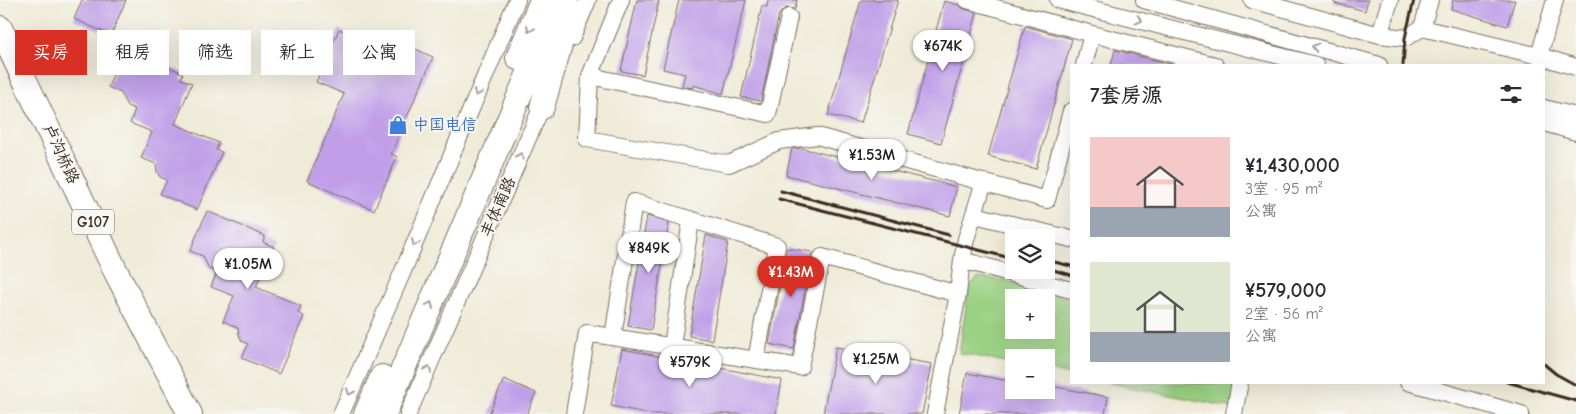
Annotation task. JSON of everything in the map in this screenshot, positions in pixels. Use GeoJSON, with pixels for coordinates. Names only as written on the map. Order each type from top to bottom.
{"type":"FeatureCollection","features":[{"type":"Feature","properties":{"kind":"highway","name":"丰体南路"},"geometry":{"type":"LineString","coordinates":[[384,414],[526,61],[542,0]]}},
{"type":"Feature","properties":{"kind":"highway","name":"丰体南路"},"geometry":{"type":"LineString","coordinates":[[366,414],[526,61],[560,0]]}},
{"type":"Feature","properties":{"kind":"highway"},"geometry":{"type":"LineString","coordinates":[[542,107],[573,0]]}},
{"type":"Feature","properties":{"kind":"highway","name":"卢沟桥路"},"geometry":{"type":"LineString","coordinates":[[0,28],[116,272],[190,414]]}},
{"type":"Feature","properties":{"kind":"street"},"geometry":{"type":"LineString","coordinates":[[341,414],[516,0]]}},
{"type":"Feature","properties":{"kind":"street","name":"丰体南路"},"geometry":{"type":"LineString","coordinates":[[408,414],[588,0]]}},
{"type":"Feature","properties":{"kind":"street"},"geometry":{"type":"LineString","coordinates":[[621,0],[590,76],[587,139],[729,164],[778,141],[817,136],[1047,200],[1070,115]]}},
{"type":"Feature","properties":{"kind":"street"},"geometry":{"type":"LineString","coordinates":[[967,0],[1212,64]]}},
{"type":"Feature","properties":{"kind":"street"},"geometry":{"type":"LineString","coordinates":[[1058,0],[1312,64]]}},
{"type":"Feature","properties":{"kind":"street"},"geometry":{"type":"LineString","coordinates":[[1144,0],[1375,64]]}},
{"type":"Feature","properties":{"kind":"street"},"geometry":{"type":"LineString","coordinates":[[1252,0],[1380,35],[1405,38],[1422,28],[1430,0]]}},
{"type":"Feature","properties":{"kind":"street"},"geometry":{"type":"LineString","coordinates":[[1380,35],[1390,0]]}},
{"type":"Feature","properties":{"kind":"street"},"geometry":{"type":"LineString","coordinates":[[1539,56],[1555,0]]}},
{"type":"Feature","properties":{"kind":"street"},"geometry":{"type":"LineString","coordinates":[[590,76],[768,114],[789,17]]}},
{"type":"Feature","properties":{"kind":"street"},"geometry":{"type":"LineString","coordinates":[[1422,28],[1539,56],[1576,67]]}},
{"type":"Feature","properties":{"kind":"street"},"geometry":{"type":"LineString","coordinates":[[1084,64],[1092,34]]}},
{"type":"Feature","properties":{"kind":"street"},"geometry":{"type":"LineString","coordinates":[[1545,108],[1576,116]]}},
{"type":"Feature","properties":{"kind":"street"},"geometry":{"type":"LineString","coordinates":[[1545,123],[1576,132]]}},
{"type":"Feature","properties":{"kind":"street"},"geometry":{"type":"LineString","coordinates":[[935,414],[958,294],[965,243],[984,182]]}},
{"type":"Feature","properties":{"kind":"street"},"geometry":{"type":"LineString","coordinates":[[613,337],[634,202],[777,246],[756,360]]}},
{"type":"Feature","properties":{"kind":"street"},"geometry":{"type":"LineString","coordinates":[[975,215],[1070,240]]}},
{"type":"Feature","properties":{"kind":"street"},"geometry":{"type":"LineString","coordinates":[[672,346],[691,220]]}},
{"type":"Feature","properties":{"kind":"street"},"geometry":{"type":"LineString","coordinates":[[574,414],[587,333],[800,367],[822,257],[958,294]]}},
{"type":"Feature","properties":{"kind":"street"},"geometry":{"type":"LineString","coordinates":[[962,260],[1070,290]]}},
{"type":"Feature","properties":{"kind":"street"},"geometry":{"type":"LineString","coordinates":[[1234,414],[1240,384]]}},
{"type":"Feature","properties":{"kind":"street"},"geometry":{"type":"LineString","coordinates":[[1415,384],[1521,414]]}},
{"type":"Feature","properties":{"kind":"green space"},"geometry":{"type":"Polygon","coordinates":[[[978,278],[1004,280],[1036,289],[1005,289],[1005,339],[1055,339],[1055,294],[1070,299],[1070,375],[1055,372],[1055,349],[1005,349],[1005,362],[959,353],[969,286],[978,278]]]}},
{"type":"Feature","properties":{"kind":"green space"},"geometry":{"type":"Polygon","coordinates":[[[1114,384],[1239,384],[1235,408],[1114,384]]]}},
{"type":"Feature","properties":{"kind":"building"},"geometry":{"type":"Polygon","coordinates":[[[82,0],[126,0],[113,30],[99,30],[74,19],[82,0]]]}},
{"type":"Feature","properties":{"kind":"building"},"geometry":{"type":"Polygon","coordinates":[[[637,0],[659,0],[643,75],[621,71],[637,0]]]}},
{"type":"Feature","properties":{"kind":"building"},"geometry":{"type":"Polygon","coordinates":[[[679,0],[746,0],[723,94],[693,85],[693,88],[682,86],[685,74],[663,69],[679,0]]]}},
{"type":"Feature","properties":{"kind":"building"},"geometry":{"type":"Polygon","coordinates":[[[768,0],[797,0],[795,9],[786,8],[779,14],[761,101],[741,97],[762,6],[767,7],[768,0]]]}},
{"type":"Feature","properties":{"kind":"building"},"geometry":{"type":"Polygon","coordinates":[[[861,0],[898,0],[861,123],[828,115],[861,0]]]}},
{"type":"Feature","properties":{"kind":"building"},"geometry":{"type":"Polygon","coordinates":[[[1334,0],[1368,0],[1365,11],[1334,3],[1334,0]]]}},
{"type":"Feature","properties":{"kind":"building"},"geometry":{"type":"Polygon","coordinates":[[[1453,0],[1515,0],[1507,26],[1451,9],[1453,0]]]}},
{"type":"Feature","properties":{"kind":"building"},"geometry":{"type":"Polygon","coordinates":[[[944,1],[977,13],[941,143],[908,134],[944,1]]]}},
{"type":"Feature","properties":{"kind":"building"},"geometry":{"type":"Polygon","coordinates":[[[1025,26],[1072,39],[1036,169],[988,156],[1025,26]]]}},
{"type":"Feature","properties":{"kind":"building"},"geometry":{"type":"Polygon","coordinates":[[[339,29],[343,31],[343,75],[415,75],[415,49],[433,57],[391,154],[397,157],[374,210],[307,181],[344,94],[316,82],[319,75],[333,75],[333,43],[339,29]]]}},
{"type":"Feature","properties":{"kind":"building"},"geometry":{"type":"Polygon","coordinates":[[[1115,50],[1170,64],[1111,64],[1115,50]]]}},
{"type":"Feature","properties":{"kind":"building"},"geometry":{"type":"Polygon","coordinates":[[[169,67],[179,71],[179,75],[182,75],[181,79],[192,83],[175,124],[219,143],[216,150],[222,152],[197,210],[160,194],[167,180],[160,177],[156,164],[141,158],[152,132],[130,123],[135,109],[127,106],[121,93],[108,87],[113,75],[169,75],[169,67]]]}},
{"type":"Feature","properties":{"kind":"building"},"geometry":{"type":"Polygon","coordinates":[[[801,148],[957,187],[950,216],[786,175],[792,149],[801,148]]]}},
{"type":"Feature","properties":{"kind":"building"},"geometry":{"type":"Polygon","coordinates":[[[207,211],[265,236],[263,242],[274,247],[256,287],[301,306],[298,313],[304,316],[279,374],[242,358],[248,344],[242,341],[238,328],[223,321],[234,296],[211,287],[217,272],[209,269],[203,256],[190,251],[207,211]]]}},
{"type":"Feature","properties":{"kind":"building"},"geometry":{"type":"Polygon","coordinates":[[[647,216],[669,223],[651,330],[628,326],[647,216]]]}},
{"type":"Feature","properties":{"kind":"building"},"geometry":{"type":"Polygon","coordinates":[[[706,235],[728,242],[712,340],[689,336],[706,235]]]}},
{"type":"Feature","properties":{"kind":"building"},"geometry":{"type":"Polygon","coordinates":[[[787,248],[812,252],[794,349],[769,344],[787,248]]]}},
{"type":"Feature","properties":{"kind":"building"},"geometry":{"type":"Polygon","coordinates":[[[836,347],[932,364],[922,414],[823,414],[836,347]]]}},
{"type":"Feature","properties":{"kind":"building"},"geometry":{"type":"Polygon","coordinates":[[[622,349],[782,380],[776,414],[651,414],[611,406],[622,349]]]}},
{"type":"Feature","properties":{"kind":"building"},"geometry":{"type":"Polygon","coordinates":[[[967,373],[1005,380],[1005,399],[1055,399],[1055,387],[1108,397],[1105,414],[959,414],[967,373]]]}},
{"type":"Feature","properties":{"kind":"building"},"geometry":{"type":"Polygon","coordinates":[[[504,379],[536,393],[527,414],[489,414],[504,379]]]}},
{"type":"Feature","properties":{"kind":"railway"},"geometry":{"type":"LineString","coordinates":[[1403,64],[1405,38],[1414,0]]}},
{"type":"Feature","properties":{"kind":"railway"},"geometry":{"type":"LineString","coordinates":[[781,191],[949,235]]}},
{"type":"Feature","properties":{"kind":"railway"},"geometry":{"type":"LineString","coordinates":[[779,199],[1005,257]]}},
{"type":"Feature","properties":{"kind":"railway"},"geometry":{"type":"LineString","coordinates":[[1055,262],[1070,266]]}},
{"type":"Feature","properties":{"kind":"railway"},"geometry":{"type":"LineString","coordinates":[[1055,271],[1070,275]]}},
{"type":"Feature","properties":{"kind":"railway"},"geometry":{"type":"LineString","coordinates":[[1545,365],[1556,374],[1576,385]]}},
{"type":"Feature","properties":{"kind":"railway"},"geometry":{"type":"LineString","coordinates":[[1514,384],[1576,401]]}},
{"type":"Feature","properties":{"kind":"place","name":"中国电信"},"geometry":{"type":"Point","coordinates":[398,125]}}]}
